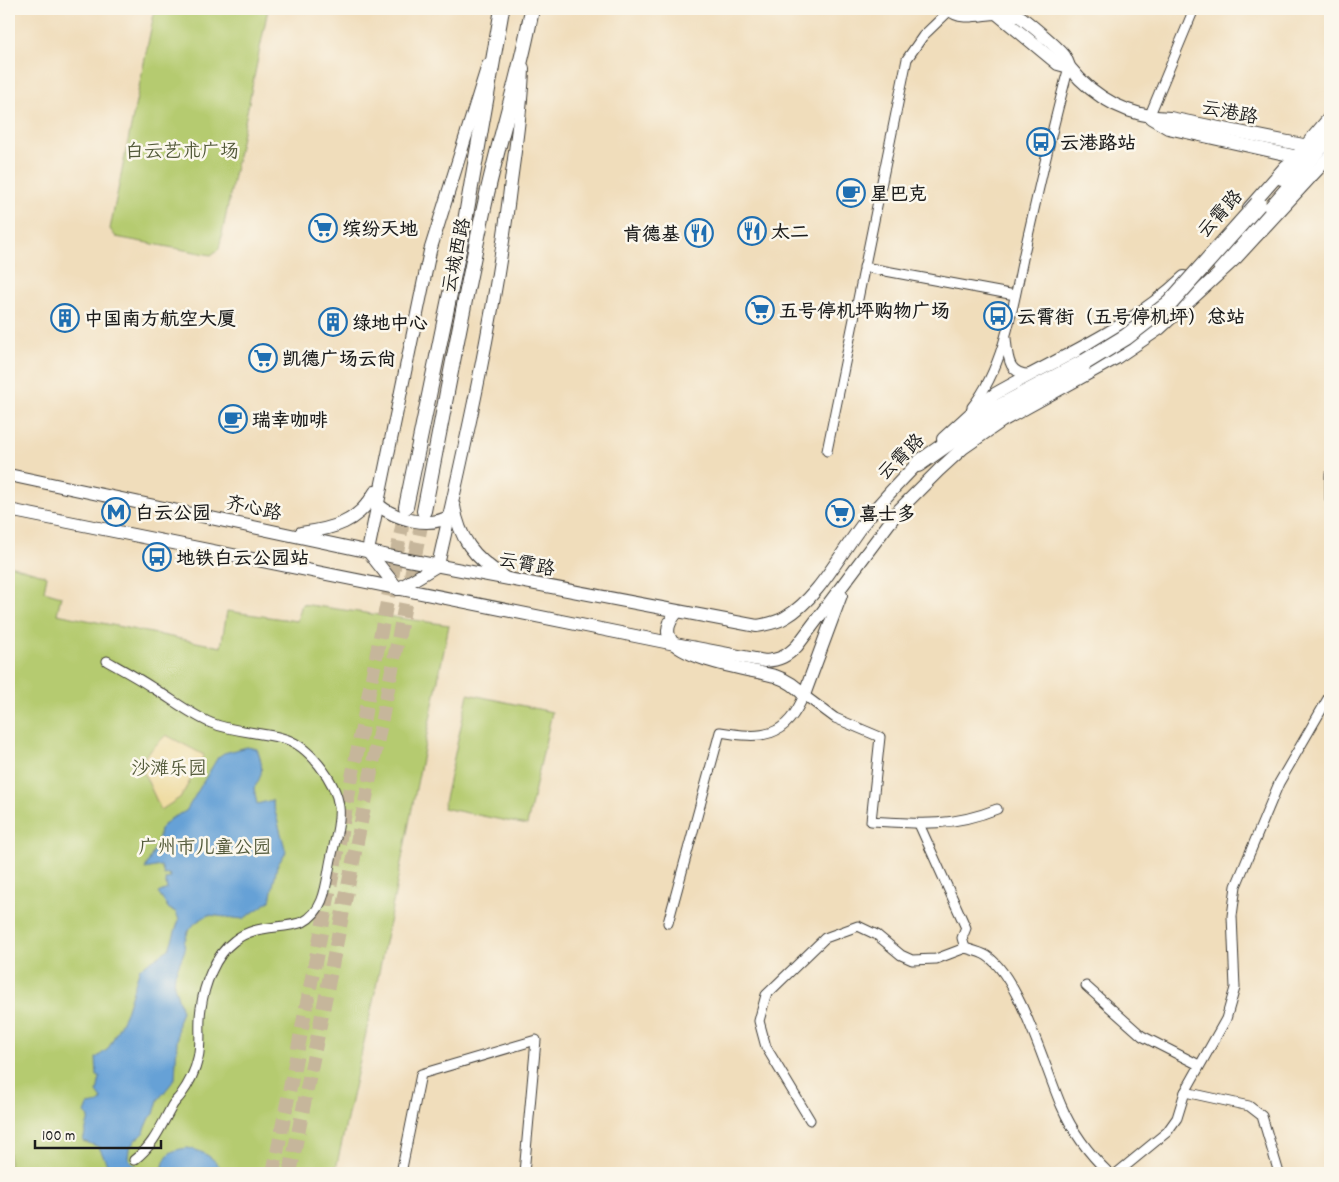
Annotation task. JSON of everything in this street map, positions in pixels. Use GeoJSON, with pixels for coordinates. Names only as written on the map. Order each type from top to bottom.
{"type":"FeatureCollection","features":[{"type":"Feature","properties":{"kind":"highway"},"geometry":{"type":"LineString","coordinates":[[1282,177],[1330,120]]}},
{"type":"Feature","properties":{"kind":"highway"},"geometry":{"type":"LineString","coordinates":[[918,464],[998,408],[1085,362],[1126,337],[1170,303],[1258,204]]}},
{"type":"Feature","properties":{"kind":"main road","name":"云城西路"},"geometry":{"type":"LineString","coordinates":[[406,508],[465,221],[494,46],[502,9]]}},
{"type":"Feature","properties":{"kind":"main road","name":"云城西路"},"geometry":{"type":"LineString","coordinates":[[424,511],[483,212],[523,58],[532,9]]}},
{"type":"Feature","properties":{"kind":"main road","name":"云港路"},"geometry":{"type":"LineString","coordinates":[[949,9],[963,16],[995,12],[1058,64],[1069,67],[1115,106],[1149,117],[1168,128],[1294,156]]}},
{"type":"Feature","properties":{"kind":"main road"},"geometry":{"type":"LineString","coordinates":[[398,589],[368,551],[381,480],[434,235],[494,46]]}},
{"type":"Feature","properties":{"kind":"main road"},"geometry":{"type":"LineString","coordinates":[[9,510],[398,589],[438,565],[450,516],[504,240],[521,104],[523,58]]}},
{"type":"Feature","properties":{"kind":"main road","name":"云霄路"},"geometry":{"type":"LineString","coordinates":[[403,559],[757,626],[786,618],[810,596],[866,520],[918,464],[979,406],[995,394],[1106,335],[1163,296],[1212,249],[1294,156],[1330,109]]}},
{"type":"Feature","properties":{"kind":"main road","name":"云港路"},"geometry":{"type":"LineString","coordinates":[[1149,117],[1170,118],[1303,144]]}},
{"type":"Feature","properties":{"kind":"main road"},"geometry":{"type":"LineString","coordinates":[[1194,297],[1236,245],[1329,139]]}},
{"type":"Feature","properties":{"kind":"main road"},"geometry":{"type":"LineString","coordinates":[[1194,297],[1237,257],[1330,156]]}},
{"type":"Feature","properties":{"kind":"main road"},"geometry":{"type":"LineString","coordinates":[[1163,296],[1173,298],[1176,301],[1178,312]]}},
{"type":"Feature","properties":{"kind":"main road","name":"云霄路"},"geometry":{"type":"LineString","coordinates":[[398,589],[674,644],[765,661],[778,660],[787,656],[797,646],[899,510],[963,448],[1024,408],[1123,354],[1178,312],[1194,297]]}},
{"type":"Feature","properties":{"kind":"main road","name":"齐心路"},"geometry":{"type":"LineString","coordinates":[[9,475],[403,559]]}},
{"type":"Feature","properties":{"kind":"main road"},"geometry":{"type":"LineString","coordinates":[[290,534],[321,531],[353,519],[367,506],[381,480]]}},
{"type":"Feature","properties":{"kind":"main road"},"geometry":{"type":"LineString","coordinates":[[453,500],[460,532],[473,553],[504,576],[526,582]]}},
{"type":"Feature","properties":{"kind":"main road"},"geometry":{"type":"LineString","coordinates":[[377,504],[398,516],[429,523],[436,523],[450,516]]}},
{"type":"Feature","properties":{"kind":"main road"},"geometry":{"type":"LineString","coordinates":[[677,612],[669,624],[668,631],[674,644],[702,658],[776,677],[796,687],[804,695],[847,580]]}},
{"type":"Feature","properties":{"kind":"street"},"geometry":{"type":"LineString","coordinates":[[827,452],[907,59],[918,41],[949,9]]}},
{"type":"Feature","properties":{"kind":"street"},"geometry":{"type":"LineString","coordinates":[[1149,117],[1194,9]]}},
{"type":"Feature","properties":{"kind":"street"},"geometry":{"type":"LineString","coordinates":[[945,438],[969,412],[985,388],[1006,334],[1052,130],[1069,67]]}},
{"type":"Feature","properties":{"kind":"street"},"geometry":{"type":"LineString","coordinates":[[864,267],[1015,295]]}},
{"type":"Feature","properties":{"kind":"street"},"geometry":{"type":"LineString","coordinates":[[1006,334],[1009,364],[1016,372],[1033,374]]}},
{"type":"Feature","properties":{"kind":"street"},"geometry":{"type":"LineString","coordinates":[[1330,474],[1330,499]]}},
{"type":"Feature","properties":{"kind":"street"},"geometry":{"type":"LineString","coordinates":[[107,661],[212,723],[238,731],[282,738],[300,745],[313,757],[320,768],[337,800],[339,810],[332,857],[319,908],[310,918],[303,922],[255,929],[244,934],[219,956],[205,990],[200,1009],[199,1056],[194,1073],[188,1085],[172,1105],[156,1137],[134,1160]]}},
{"type":"Feature","properties":{"kind":"street"},"geometry":{"type":"LineString","coordinates":[[668,923],[720,732],[748,736],[781,730],[796,714],[804,695],[835,718],[880,737],[871,821],[934,825],[976,817],[997,809]]}},
{"type":"Feature","properties":{"kind":"street"},"geometry":{"type":"LineString","coordinates":[[1117,1173],[1167,1132],[1177,1118],[1185,1092],[1226,1019],[1235,988],[1232,916],[1236,886],[1279,783],[1330,695]]}},
{"type":"Feature","properties":{"kind":"street"},"geometry":{"type":"LineString","coordinates":[[919,824],[966,928],[962,938],[966,948]]}},
{"type":"Feature","properties":{"kind":"street"},"geometry":{"type":"LineString","coordinates":[[810,1120],[766,1047],[759,1021],[766,995],[825,938],[848,928],[858,926],[877,935],[901,955],[912,960],[936,959],[966,948],[987,956],[1008,978],[1037,1043],[1061,1107],[1089,1154],[1109,1173]]}},
{"type":"Feature","properties":{"kind":"street"},"geometry":{"type":"LineString","coordinates":[[1086,986],[1142,1036],[1199,1065]]}},
{"type":"Feature","properties":{"kind":"street"},"geometry":{"type":"LineString","coordinates":[[400,1173],[421,1074],[536,1040],[524,1173]]}},
{"type":"Feature","properties":{"kind":"street"},"geometry":{"type":"LineString","coordinates":[[1185,1092],[1249,1106],[1257,1110],[1262,1116],[1278,1173]]}},
{"type":"Feature","properties":{"kind":"green space","name":"白云艺术广场"},"geometry":{"type":"Polygon","coordinates":[[[155,9],[268,9],[219,249],[211,255],[116,237],[110,229],[155,9]]]}},
{"type":"Feature","properties":{"kind":"green space","name":"广州市儿童公园"},"geometry":{"type":"Polygon","coordinates":[[[9,565],[47,576],[44,591],[61,596],[57,614],[221,647],[227,611],[297,621],[302,604],[449,625],[374,997],[335,1173],[9,1173],[9,565]]]}},
{"type":"Feature","properties":{"kind":"green space"},"geometry":{"type":"Polygon","coordinates":[[[468,694],[552,712],[527,825],[443,808],[468,694]]]}},
{"type":"Feature","properties":{"kind":"sand","name":"沙滩乐园"},"geometry":{"type":"Polygon","coordinates":[[[166,735],[204,755],[181,797],[161,810],[143,771],[145,756],[166,735]]]}},
{"type":"Feature","properties":{"kind":"water"},"geometry":{"type":"Polygon","coordinates":[[[247,747],[257,749],[262,769],[260,778],[254,788],[257,804],[272,800],[286,852],[277,866],[270,901],[243,919],[208,915],[195,923],[188,932],[184,943],[185,950],[175,974],[174,985],[182,1011],[178,1023],[175,1079],[158,1100],[154,1114],[150,1118],[143,1134],[136,1139],[129,1149],[128,1158],[142,1173],[111,1173],[99,1147],[83,1141],[89,1117],[85,1113],[88,1105],[99,1103],[102,1099],[97,1092],[100,1077],[97,1076],[96,1058],[108,1049],[125,1015],[140,968],[169,949],[179,920],[176,912],[169,909],[158,893],[167,889],[165,879],[171,878],[169,874],[164,875],[161,866],[145,869],[158,841],[160,829],[170,819],[186,811],[218,757],[224,753],[247,747]]]}},
{"type":"Feature","properties":{"kind":"water"},"geometry":{"type":"Polygon","coordinates":[[[188,1148],[209,1156],[224,1173],[150,1173],[162,1170],[167,1156],[173,1151],[188,1148]]]}},
{"type":"Feature","properties":{"kind":"tunnel"},"geometry":{"type":"LineString","coordinates":[[273,1173],[406,507]]}},
{"type":"Feature","properties":{"kind":"tunnel"},"geometry":{"type":"LineString","coordinates":[[290,1173],[424,511]]}},
{"type":"Feature","properties":{"kind":"place","name":"云港路站"},"geometry":{"type":"Point","coordinates":[1041,142]}},
{"type":"Feature","properties":{"kind":"place","name":"星巴克"},"geometry":{"type":"Point","coordinates":[851,193]}},
{"type":"Feature","properties":{"kind":"place","name":"缤纷天地"},"geometry":{"type":"Point","coordinates":[323,228]}},
{"type":"Feature","properties":{"kind":"place","name":"太二"},"geometry":{"type":"Point","coordinates":[752,231]}},
{"type":"Feature","properties":{"kind":"place","name":"肯德基"},"geometry":{"type":"Point","coordinates":[699,233]}},
{"type":"Feature","properties":{"kind":"place","name":"五号停机坪购物广场"},"geometry":{"type":"Point","coordinates":[760,310]}},
{"type":"Feature","properties":{"kind":"place","name":"云霄街（五号停机坪）总站"},"geometry":{"type":"Point","coordinates":[998,316]}},
{"type":"Feature","properties":{"kind":"place","name":"中国南方航空大厦"},"geometry":{"type":"Point","coordinates":[65,318]}},
{"type":"Feature","properties":{"kind":"place","name":"绿地中心"},"geometry":{"type":"Point","coordinates":[333,322]}},
{"type":"Feature","properties":{"kind":"place","name":"凯德广场云尚"},"geometry":{"type":"Point","coordinates":[263,358]}},
{"type":"Feature","properties":{"kind":"place","name":"瑞幸咖啡"},"geometry":{"type":"Point","coordinates":[233,419]}},
{"type":"Feature","properties":{"kind":"place","name":"白云公园"},"geometry":{"type":"Point","coordinates":[116,512]}},
{"type":"Feature","properties":{"kind":"place","name":"喜士多"},"geometry":{"type":"Point","coordinates":[840,513]}},
{"type":"Feature","properties":{"kind":"place","name":"地铁白云公园站"},"geometry":{"type":"Point","coordinates":[157,557]}}]}
